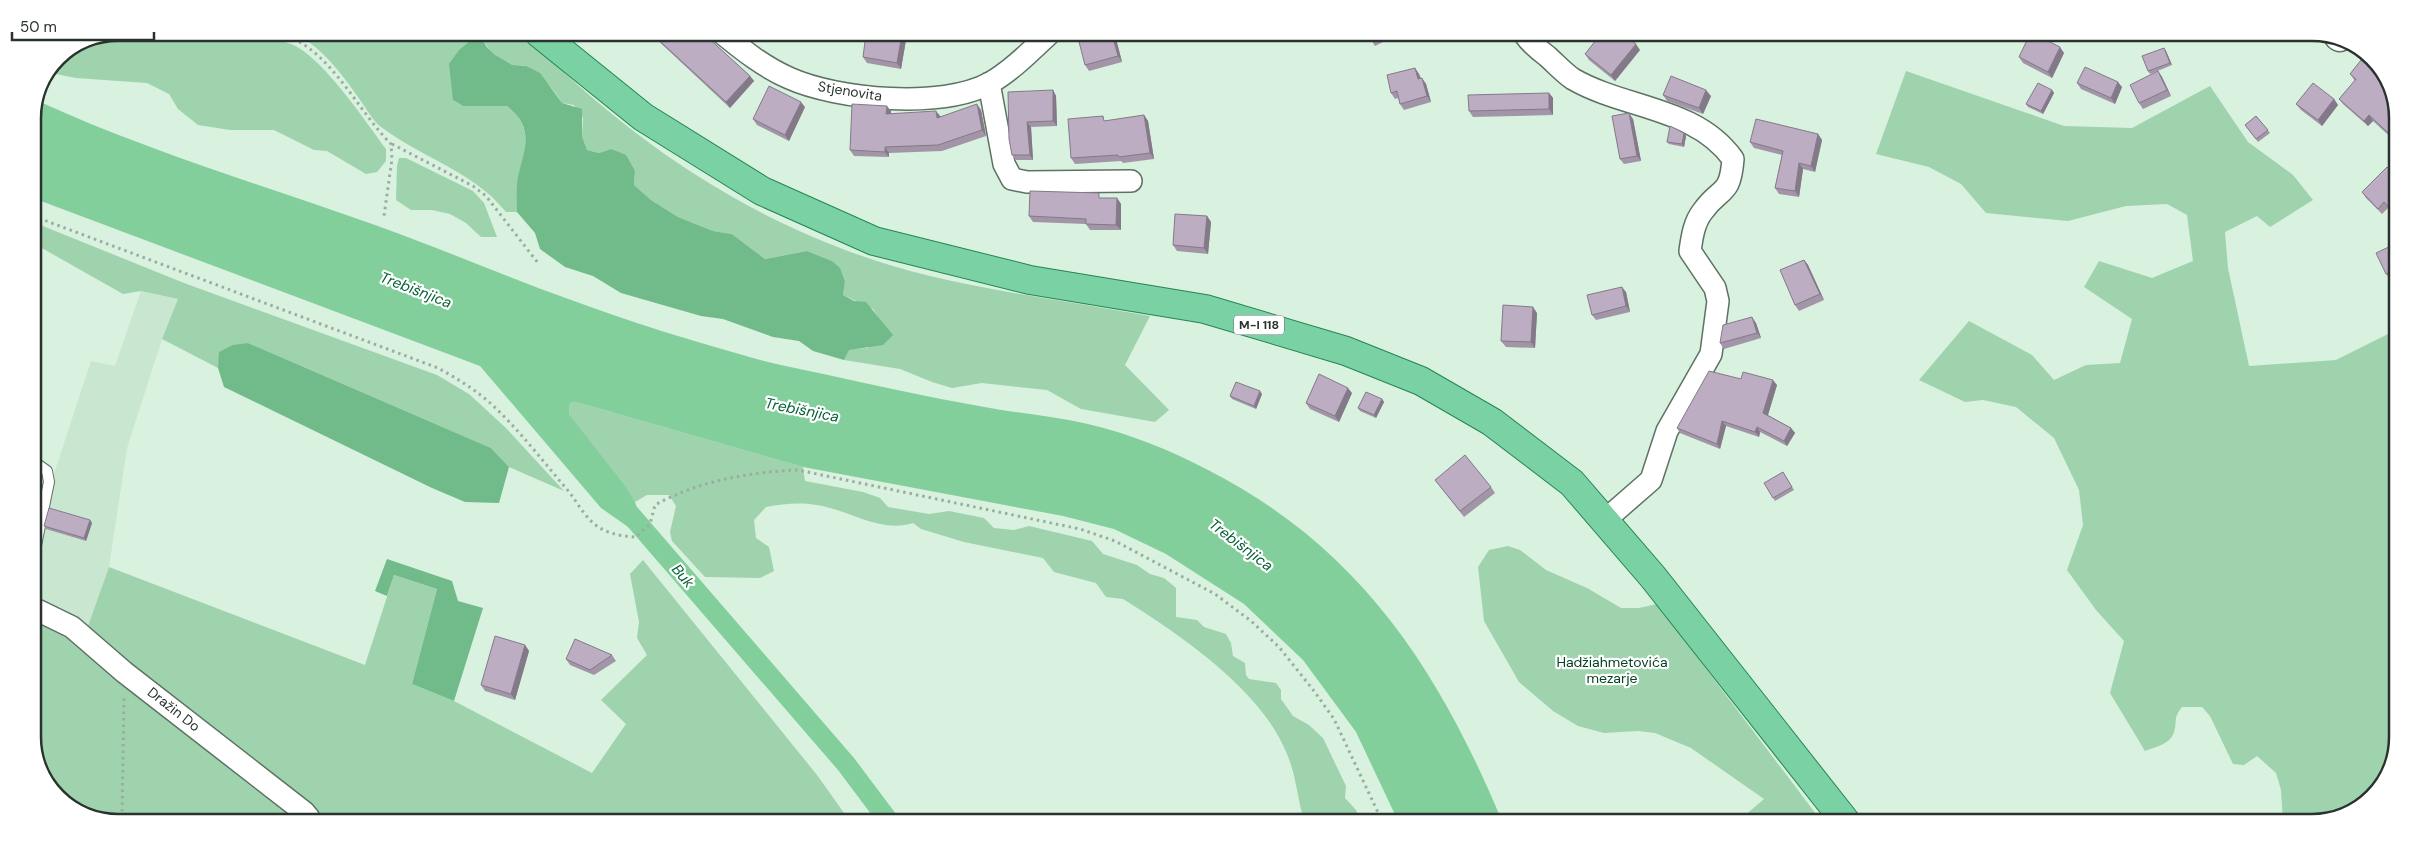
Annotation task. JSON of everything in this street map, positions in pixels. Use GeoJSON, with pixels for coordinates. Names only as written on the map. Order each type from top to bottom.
{"type":"FeatureCollection","features":[{"type":"Feature","properties":{"kind":"main road","name":"M-I 118"},"geometry":{"type":"LineString","coordinates":[[549,41],[643,118],[762,192],[874,241],[1030,280],[1204,309],[1354,354],[1421,381],[1492,422],[1572,483],[1660,584],[1840,814]]}},
{"type":"Feature","properties":{"kind":"street","name":"Stjenovita"},"geometry":{"type":"LineString","coordinates":[[731,41],[748,55],[770,69],[792,79],[842,92],[901,99],[928,99],[952,95],[989,83],[1040,41]]}},
{"type":"Feature","properties":{"kind":"street"},"geometry":{"type":"LineString","coordinates":[[1532,41],[1572,78],[1597,90],[1686,121],[1709,133],[1725,148],[1732,159],[1730,182],[1703,211],[1692,232],[1690,251],[1716,288],[1718,301],[1711,354],[1666,431],[1651,480],[1604,520]]}},
{"type":"Feature","properties":{"kind":"street"},"geometry":{"type":"LineString","coordinates":[[989,83],[1004,164],[1012,179],[1027,182],[1131,181]]}},
{"type":"Feature","properties":{"kind":"street","name":"Dražin Do"},"geometry":{"type":"LineString","coordinates":[[41,612],[72,628],[124,672],[305,814]]}},
{"type":"Feature","properties":{"kind":"lane"},"geometry":{"type":"LineString","coordinates":[[41,467],[46,471],[49,482],[41,521]]}},
{"type":"Feature","properties":{"kind":"path"},"geometry":{"type":"LineString","coordinates":[[297,41],[310,50],[329,68],[391,144],[473,186],[486,196],[538,264]]}},
{"type":"Feature","properties":{"kind":"path"},"geometry":{"type":"LineString","coordinates":[[384,216],[392,159],[391,144]]}},
{"type":"Feature","properties":{"kind":"path"},"geometry":{"type":"LineString","coordinates":[[41,219],[438,368],[465,384],[489,402],[541,459],[580,505],[590,520],[604,530],[618,536],[636,537],[650,524],[655,505],[672,496],[730,479],[771,471],[798,470],[1040,520],[1080,529],[1115,541],[1215,594],[1279,647],[1334,719],[1379,814]]}},
{"type":"Feature","properties":{"kind":"path"},"geometry":{"type":"LineString","coordinates":[[122,814],[124,672]]}},
{"type":"Feature","properties":{"kind":"shaded area"},"geometry":{"type":"Polygon","coordinates":[[[470,41],[484,41],[495,55],[512,65],[526,66],[540,73],[562,103],[582,109],[582,136],[587,150],[599,153],[611,149],[626,155],[635,171],[634,185],[651,200],[678,217],[713,231],[732,234],[765,259],[807,251],[832,261],[840,268],[845,282],[843,295],[854,301],[866,302],[893,335],[883,345],[849,350],[844,360],[813,351],[799,341],[773,337],[723,319],[701,316],[621,293],[593,276],[565,267],[540,249],[535,233],[517,212],[517,181],[526,139],[522,123],[516,114],[507,106],[463,106],[453,100],[449,64],[459,50],[470,41]]]}},
{"type":"Feature","properties":{"kind":"shaded area"},"geometry":{"type":"Polygon","coordinates":[[[141,291],[178,299],[162,339],[127,448],[109,567],[87,630],[41,606],[41,545],[55,471],[91,361],[115,366],[141,291]]]}},
{"type":"Feature","properties":{"kind":"shaded area"},"geometry":{"type":"Polygon","coordinates":[[[248,343],[491,448],[509,467],[499,503],[465,502],[432,488],[224,387],[218,368],[219,352],[233,345],[248,343]]]}},
{"type":"Feature","properties":{"kind":"shaded area"},"geometry":{"type":"Polygon","coordinates":[[[387,559],[452,581],[458,601],[483,608],[454,701],[412,684],[437,589],[394,575],[387,596],[375,591],[387,559]]]}},
{"type":"Feature","properties":{"kind":"green space"},"geometry":{"type":"Polygon","coordinates":[[[119,41],[281,41],[303,51],[343,91],[386,149],[386,161],[377,172],[366,174],[327,151],[314,150],[274,130],[230,130],[198,125],[178,109],[169,94],[147,83],[76,78],[56,74],[76,54],[89,47],[103,43],[119,41]]]}},
{"type":"Feature","properties":{"kind":"green space"},"geometry":{"type":"Polygon","coordinates":[[[307,41],[477,41],[453,100],[463,106],[507,106],[523,126],[526,140],[519,183],[517,212],[506,212],[493,198],[463,175],[381,127],[372,118],[331,62],[307,41]]]}},
{"type":"Feature","properties":{"kind":"green space"},"geometry":{"type":"Polygon","coordinates":[[[484,41],[532,41],[567,75],[613,115],[660,151],[710,184],[762,213],[816,238],[872,259],[930,276],[1012,293],[1150,316],[1125,365],[1169,410],[1155,422],[1081,409],[1047,390],[982,383],[952,388],[900,369],[844,360],[849,349],[868,348],[880,320],[873,309],[843,295],[845,282],[832,261],[807,251],[765,259],[732,234],[713,231],[678,217],[651,200],[634,185],[635,171],[611,149],[599,153],[587,150],[582,136],[583,118],[574,105],[562,103],[555,92],[538,74],[527,67],[507,63],[497,57],[484,41]]]}},
{"type":"Feature","properties":{"kind":"green space"},"geometry":{"type":"Polygon","coordinates":[[[1906,71],[2064,126],[2132,128],[2210,86],[2248,142],[2293,175],[2313,200],[2270,227],[2257,216],[2225,232],[2228,268],[2249,366],[2336,360],[2389,334],[2389,736],[2385,761],[2373,784],[2359,798],[2336,810],[2322,813],[2282,814],[2281,790],[2276,773],[2257,756],[2244,765],[2233,764],[2210,716],[2202,707],[2182,707],[2176,717],[2174,732],[2170,739],[2145,751],[2110,693],[2124,641],[2096,610],[2067,570],[2083,525],[2079,490],[2054,438],[2016,407],[1983,400],[1965,402],[1919,380],[1969,321],[2032,355],[2054,380],[2086,365],[2120,363],[2132,319],[2084,287],[2099,261],[2152,278],[2193,261],[2187,215],[2167,204],[2126,206],[2068,221],[1986,213],[1961,184],[1929,167],[1876,154],[1906,71]]]}},
{"type":"Feature","properties":{"kind":"green space"},"geometry":{"type":"Polygon","coordinates":[[[399,158],[406,158],[473,191],[484,203],[497,237],[481,237],[466,223],[450,214],[432,210],[411,210],[396,200],[399,158]]]}},
{"type":"Feature","properties":{"kind":"green space"},"geometry":{"type":"Polygon","coordinates":[[[41,225],[184,283],[437,375],[469,394],[506,428],[564,491],[509,467],[491,448],[248,343],[220,352],[218,368],[162,339],[178,299],[141,291],[123,294],[41,248],[41,225]]]}},
{"type":"Feature","properties":{"kind":"green space"},"geometry":{"type":"Polygon","coordinates":[[[576,402],[803,467],[805,481],[863,492],[880,498],[888,507],[929,514],[949,511],[984,518],[994,528],[1014,530],[1029,526],[1092,541],[1103,554],[1137,565],[1150,574],[1164,578],[1176,588],[1176,617],[1197,620],[1204,627],[1226,634],[1231,643],[1233,656],[1245,663],[1246,675],[1249,679],[1276,683],[1281,690],[1281,699],[1293,716],[1309,725],[1323,738],[1346,786],[1345,798],[1357,814],[1302,814],[1294,776],[1287,754],[1275,730],[1259,708],[1239,686],[1193,647],[1145,613],[1123,599],[1106,597],[1096,583],[1054,572],[1043,558],[964,542],[921,529],[913,523],[901,526],[888,525],[864,520],[828,507],[810,504],[791,504],[766,507],[754,520],[756,538],[769,547],[774,571],[760,578],[705,577],[672,541],[670,532],[676,506],[669,495],[647,495],[635,502],[569,414],[570,403],[576,402]]]}},
{"type":"Feature","properties":{"kind":"green space","name":"Hadžiahmetovića mezarje"},"geometry":{"type":"Polygon","coordinates":[[[1508,546],[1520,550],[1546,570],[1587,588],[1621,608],[1639,608],[1657,604],[1816,814],[1746,814],[1764,799],[1691,748],[1655,733],[1638,731],[1604,733],[1578,726],[1553,711],[1519,682],[1484,621],[1478,567],[1489,550],[1508,546]]]}},
{"type":"Feature","properties":{"kind":"green space"},"geometry":{"type":"Polygon","coordinates":[[[643,560],[817,775],[845,814],[119,814],[94,810],[71,798],[57,784],[47,766],[41,742],[41,623],[82,643],[109,567],[365,665],[394,575],[437,589],[412,684],[454,701],[592,773],[626,724],[601,700],[647,655],[637,638],[639,622],[630,574],[643,560]]]}},
{"type":"Feature","properties":{"kind":"water","name":"Trebišnjica"},"geometry":{"type":"Polygon","coordinates":[[[43,103],[163,152],[375,225],[618,317],[781,365],[941,399],[1104,428],[1164,449],[1194,463],[1261,501],[1309,536],[1351,575],[1388,617],[1421,663],[1450,712],[1499,814],[1395,814],[1356,732],[1303,660],[1244,604],[1166,554],[1114,529],[1063,516],[803,467],[576,402],[570,403],[569,414],[625,486],[635,502],[642,524],[634,531],[601,508],[480,366],[41,201],[41,119],[43,103]]]}},
{"type":"Feature","properties":{"kind":"building"},"geometry":{"type":"Polygon","coordinates":[[[660,41],[712,41],[750,76],[726,102],[660,41]]]}},
{"type":"Feature","properties":{"kind":"building"},"geometry":{"type":"Polygon","coordinates":[[[865,41],[901,41],[897,63],[863,57],[865,41]]]}},
{"type":"Feature","properties":{"kind":"building"},"geometry":{"type":"Polygon","coordinates":[[[1079,41],[1114,41],[1118,56],[1085,65],[1079,41]]]}},
{"type":"Feature","properties":{"kind":"building"},"geometry":{"type":"Polygon","coordinates":[[[1595,41],[1632,41],[1636,44],[1611,75],[1585,54],[1595,41]]]}},
{"type":"Feature","properties":{"kind":"building"},"geometry":{"type":"Polygon","coordinates":[[[2027,41],[2048,41],[2060,47],[2048,72],[2019,57],[2027,41]]]}},
{"type":"Feature","properties":{"kind":"building"},"geometry":{"type":"Polygon","coordinates":[[[2164,48],[2170,63],[2148,71],[2142,56],[2164,48]]]}},
{"type":"Feature","properties":{"kind":"building"},"geometry":{"type":"Polygon","coordinates":[[[2361,59],[2373,71],[2386,99],[2389,113],[2389,134],[2369,115],[2364,121],[2339,99],[2356,79],[2350,74],[2361,59]]]}},
{"type":"Feature","properties":{"kind":"building"},"geometry":{"type":"Polygon","coordinates":[[[2085,67],[2118,82],[2111,98],[2077,83],[2085,67]]]}},
{"type":"Feature","properties":{"kind":"building"},"geometry":{"type":"Polygon","coordinates":[[[1415,68],[1418,79],[1422,78],[1427,96],[1400,104],[1397,91],[1391,93],[1387,75],[1415,68]]]}},
{"type":"Feature","properties":{"kind":"building"},"geometry":{"type":"Polygon","coordinates":[[[2158,71],[2167,90],[2139,103],[2130,85],[2158,71]]]}},
{"type":"Feature","properties":{"kind":"building"},"geometry":{"type":"Polygon","coordinates":[[[1671,76],[1706,90],[1699,108],[1663,95],[1671,76]]]}},
{"type":"Feature","properties":{"kind":"building"},"geometry":{"type":"Polygon","coordinates":[[[2038,83],[2052,90],[2041,111],[2026,104],[2038,83]]]}},
{"type":"Feature","properties":{"kind":"building"},"geometry":{"type":"Polygon","coordinates":[[[2313,83],[2334,99],[2318,120],[2296,104],[2313,83]]]}},
{"type":"Feature","properties":{"kind":"building"},"geometry":{"type":"Polygon","coordinates":[[[769,86],[801,102],[785,135],[753,119],[769,86]]]}},
{"type":"Feature","properties":{"kind":"building"},"geometry":{"type":"Polygon","coordinates":[[[1053,90],[1053,121],[1027,122],[1030,155],[1012,155],[1009,139],[1008,92],[1053,90]]]}},
{"type":"Feature","properties":{"kind":"building"},"geometry":{"type":"Polygon","coordinates":[[[1549,93],[1549,109],[1469,111],[1468,95],[1549,93]]]}},
{"type":"Feature","properties":{"kind":"building"},"geometry":{"type":"Polygon","coordinates":[[[852,104],[887,106],[886,114],[936,111],[937,118],[977,104],[982,130],[938,145],[885,147],[885,152],[850,150],[852,104]]]}},
{"type":"Feature","properties":{"kind":"building"},"geometry":{"type":"Polygon","coordinates":[[[1629,113],[1637,156],[1620,159],[1612,116],[1629,113]]]}},
{"type":"Feature","properties":{"kind":"building"},"geometry":{"type":"Polygon","coordinates":[[[1144,115],[1150,153],[1119,157],[1118,155],[1071,158],[1068,119],[1103,116],[1104,121],[1144,115]]]}},
{"type":"Feature","properties":{"kind":"building"},"geometry":{"type":"Polygon","coordinates":[[[2256,116],[2268,130],[2256,139],[2245,125],[2256,116]]]}},
{"type":"Feature","properties":{"kind":"building"},"geometry":{"type":"Polygon","coordinates":[[[1756,119],[1818,134],[1811,166],[1799,163],[1795,191],[1775,188],[1783,151],[1750,142],[1756,119]]]}},
{"type":"Feature","properties":{"kind":"building"},"geometry":{"type":"Polygon","coordinates":[[[1670,126],[1684,133],[1682,144],[1667,142],[1670,126]]]}},
{"type":"Feature","properties":{"kind":"building"},"geometry":{"type":"Polygon","coordinates":[[[2387,167],[2389,169],[2389,208],[2384,202],[2378,209],[2362,192],[2387,167]]]}},
{"type":"Feature","properties":{"kind":"building"},"geometry":{"type":"Polygon","coordinates":[[[1030,191],[1099,193],[1099,198],[1117,198],[1116,225],[1086,224],[1086,219],[1029,216],[1030,191]]]}},
{"type":"Feature","properties":{"kind":"building"},"geometry":{"type":"Polygon","coordinates":[[[1175,214],[1207,216],[1204,248],[1173,245],[1175,214]]]}},
{"type":"Feature","properties":{"kind":"building"},"geometry":{"type":"Polygon","coordinates":[[[2389,247],[2389,272],[2386,274],[2376,253],[2389,247]]]}},
{"type":"Feature","properties":{"kind":"building"},"geometry":{"type":"Polygon","coordinates":[[[1804,260],[1820,294],[1795,305],[1780,270],[1804,260]]]}},
{"type":"Feature","properties":{"kind":"building"},"geometry":{"type":"Polygon","coordinates":[[[1622,287],[1626,306],[1592,315],[1587,295],[1622,287]]]}},
{"type":"Feature","properties":{"kind":"building"},"geometry":{"type":"Polygon","coordinates":[[[1503,305],[1533,307],[1531,342],[1501,341],[1503,305]]]}},
{"type":"Feature","properties":{"kind":"building"},"geometry":{"type":"Polygon","coordinates":[[[1752,317],[1757,333],[1720,343],[1723,325],[1752,317]]]}},
{"type":"Feature","properties":{"kind":"building"},"geometry":{"type":"Polygon","coordinates":[[[1709,371],[1741,379],[1743,372],[1773,380],[1763,413],[1791,428],[1784,441],[1757,427],[1755,432],[1722,421],[1717,444],[1677,428],[1709,371]]]}},
{"type":"Feature","properties":{"kind":"building"},"geometry":{"type":"Polygon","coordinates":[[[1319,374],[1348,388],[1335,416],[1306,403],[1319,374]]]}},
{"type":"Feature","properties":{"kind":"building"},"geometry":{"type":"Polygon","coordinates":[[[1236,382],[1260,391],[1254,406],[1230,396],[1236,382]]]}},
{"type":"Feature","properties":{"kind":"building"},"geometry":{"type":"Polygon","coordinates":[[[1366,392],[1382,399],[1374,415],[1358,408],[1366,392]]]}},
{"type":"Feature","properties":{"kind":"building"},"geometry":{"type":"Polygon","coordinates":[[[1465,455],[1491,487],[1460,511],[1435,480],[1465,455]]]}},
{"type":"Feature","properties":{"kind":"building"},"geometry":{"type":"Polygon","coordinates":[[[1783,472],[1792,487],[1773,498],[1764,483],[1783,472]]]}},
{"type":"Feature","properties":{"kind":"building"},"geometry":{"type":"Polygon","coordinates":[[[49,508],[90,520],[84,538],[44,526],[49,508]]]}},
{"type":"Feature","properties":{"kind":"building"},"geometry":{"type":"Polygon","coordinates":[[[495,636],[525,645],[511,694],[481,685],[495,636]]]}},
{"type":"Feature","properties":{"kind":"building"},"geometry":{"type":"Polygon","coordinates":[[[575,639],[612,655],[590,670],[566,659],[575,639]]]}},
{"type":"Feature","properties":{"kind":"waterway","name":"Buk"},"geometry":{"type":"LineString","coordinates":[[623,506],[846,764],[884,814]]}}]}
